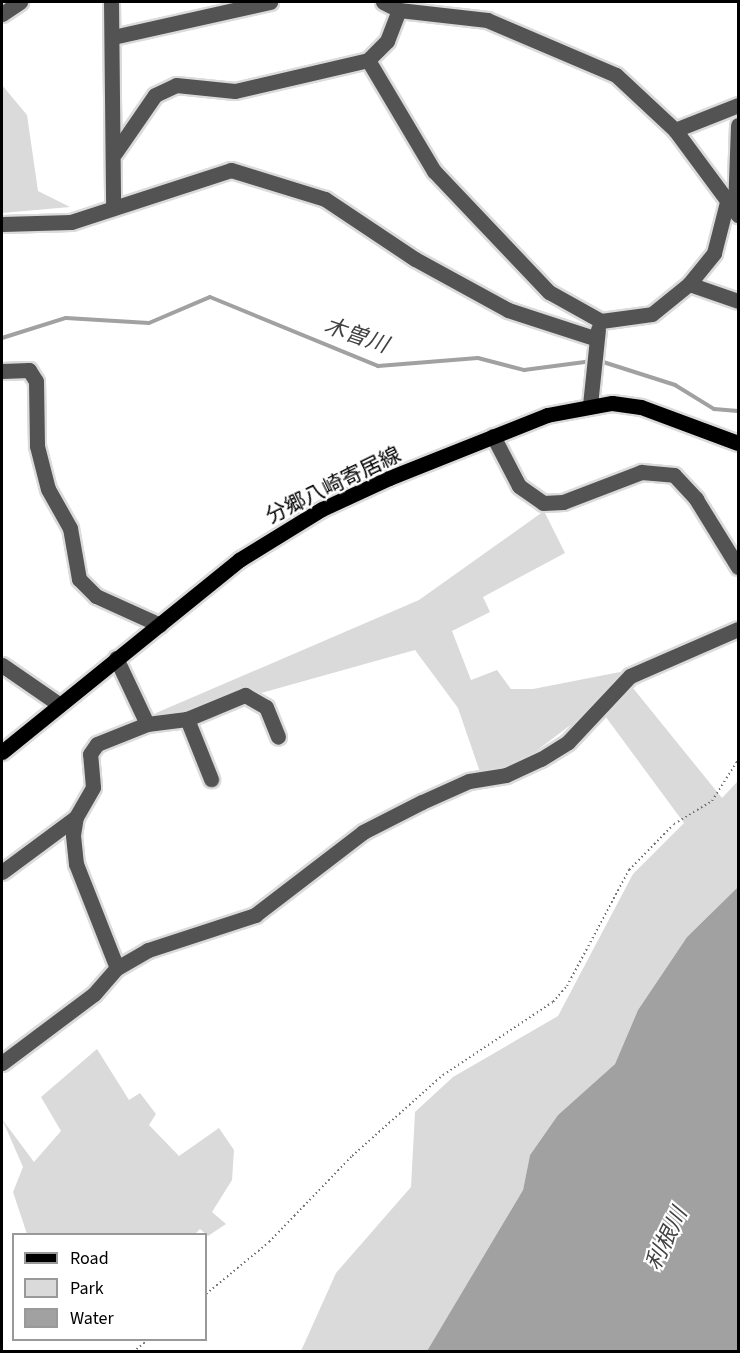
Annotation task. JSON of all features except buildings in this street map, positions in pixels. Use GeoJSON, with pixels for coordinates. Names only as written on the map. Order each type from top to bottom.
{"type":"FeatureCollection","features":[{"type":"Feature","properties":{"kind":"main road","name":"分郷八崎寄居線"},"geometry":{"type":"LineString","coordinates":[[2,752],[239,560],[322,509],[493,436],[590,405],[641,406],[738,443]]}},
{"type":"Feature","properties":{"kind":"street"},"geometry":{"type":"LineString","coordinates":[[2,14],[20,2]]}},
{"type":"Feature","properties":{"kind":"street"},"geometry":{"type":"LineString","coordinates":[[111,2],[115,153],[113,207]]}},
{"type":"Feature","properties":{"kind":"street"},"geometry":{"type":"LineString","coordinates":[[113,37],[270,2]]}},
{"type":"Feature","properties":{"kind":"street"},"geometry":{"type":"LineString","coordinates":[[383,2],[399,10],[487,20],[616,75],[675,130],[734,208]]}},
{"type":"Feature","properties":{"kind":"street"},"geometry":{"type":"LineString","coordinates":[[115,153],[156,95],[176,85],[235,91],[368,60],[387,41],[399,10]]}},
{"type":"Feature","properties":{"kind":"street"},"geometry":{"type":"LineString","coordinates":[[368,60],[434,171],[549,292],[601,321],[652,314],[689,284],[714,253],[734,208],[732,179],[738,124]]}},
{"type":"Feature","properties":{"kind":"street"},"geometry":{"type":"LineString","coordinates":[[675,130],[738,105]]}},
{"type":"Feature","properties":{"kind":"street"},"geometry":{"type":"LineString","coordinates":[[2,224],[70,222],[231,170],[325,199],[415,259],[508,310],[594,344]]}},
{"type":"Feature","properties":{"kind":"street"},"geometry":{"type":"LineString","coordinates":[[689,284],[738,301]]}},
{"type":"Feature","properties":{"kind":"street"},"geometry":{"type":"LineString","coordinates":[[590,405],[594,344],[601,321]]}},
{"type":"Feature","properties":{"kind":"street"},"geometry":{"type":"LineString","coordinates":[[2,371],[29,370],[36,381],[37,446],[48,489],[70,528],[79,579],[96,596],[160,625]]}},
{"type":"Feature","properties":{"kind":"street"},"geometry":{"type":"LineString","coordinates":[[493,436],[519,486],[543,503],[563,502],[652,470],[674,475],[696,499],[738,567]]}},
{"type":"Feature","properties":{"kind":"street"},"geometry":{"type":"LineString","coordinates":[[3,1059],[94,994],[117,968],[148,950],[255,915],[363,832],[469,781],[506,775],[540,759],[568,742],[630,676],[738,629]]}},
{"type":"Feature","properties":{"kind":"street"},"geometry":{"type":"LineString","coordinates":[[116,658],[147,724]]}},
{"type":"Feature","properties":{"kind":"street"},"geometry":{"type":"LineString","coordinates":[[2,665],[60,705]]}},
{"type":"Feature","properties":{"kind":"street"},"geometry":{"type":"LineString","coordinates":[[2,872],[76,817],[93,787],[90,754],[97,744],[147,724],[187,718],[252,695],[266,707],[278,737]]}},
{"type":"Feature","properties":{"kind":"street"},"geometry":{"type":"LineString","coordinates":[[187,718],[211,779]]}},
{"type":"Feature","properties":{"kind":"street"},"geometry":{"type":"LineString","coordinates":[[76,817],[76,864],[117,968]]}},
{"type":"Feature","properties":{"kind":"path"},"geometry":{"type":"LineString","coordinates":[[207,1293],[269,1242],[352,1156],[443,1075],[553,1002],[629,870],[674,824],[712,801],[738,760]]}},
{"type":"Feature","properties":{"kind":"path"},"geometry":{"type":"LineString","coordinates":[[133,1352],[147,1341]]}},
{"type":"Feature","properties":{"kind":"green space"},"geometry":{"type":"Polygon","coordinates":[[[2,85],[27,115],[38,191],[70,207],[2,213],[2,85]]]}},
{"type":"Feature","properties":{"kind":"green space"},"geometry":{"type":"Polygon","coordinates":[[[544,511],[565,553],[483,597],[490,612],[452,631],[471,680],[497,670],[511,689],[533,689],[620,672],[722,798],[738,781],[738,887],[687,937],[638,1010],[615,1064],[558,1115],[530,1155],[523,1190],[427,1351],[301,1351],[336,1273],[411,1187],[415,1112],[453,1077],[558,1016],[633,874],[684,823],[597,705],[515,767],[481,775],[458,708],[415,650],[172,718],[156,713],[419,600],[544,511]]]}},
{"type":"Feature","properties":{"kind":"green space"},"geometry":{"type":"Polygon","coordinates":[[[97,1049],[129,1100],[140,1093],[156,1114],[149,1125],[179,1156],[219,1128],[234,1150],[232,1180],[212,1212],[226,1224],[208,1236],[200,1229],[196,1233],[27,1233],[13,1192],[23,1167],[2,1119],[34,1162],[61,1131],[41,1097],[97,1049]]]}},
{"type":"Feature","properties":{"kind":"water","name":"利根川"},"geometry":{"type":"Polygon","coordinates":[[[738,887],[738,1351],[427,1351],[523,1190],[530,1155],[558,1115],[615,1064],[638,1010],[687,937],[738,887]]]}},
{"type":"Feature","properties":{"kind":"waterway","name":"木曽川"},"geometry":{"type":"LineString","coordinates":[[2,338],[66,318],[149,323],[210,297],[378,366],[478,358],[524,370],[592,361]]}},
{"type":"Feature","properties":{"kind":"waterway","name":"木曽川"},"geometry":{"type":"LineString","coordinates":[[600,361],[675,385],[714,409],[738,411]]}}]}
